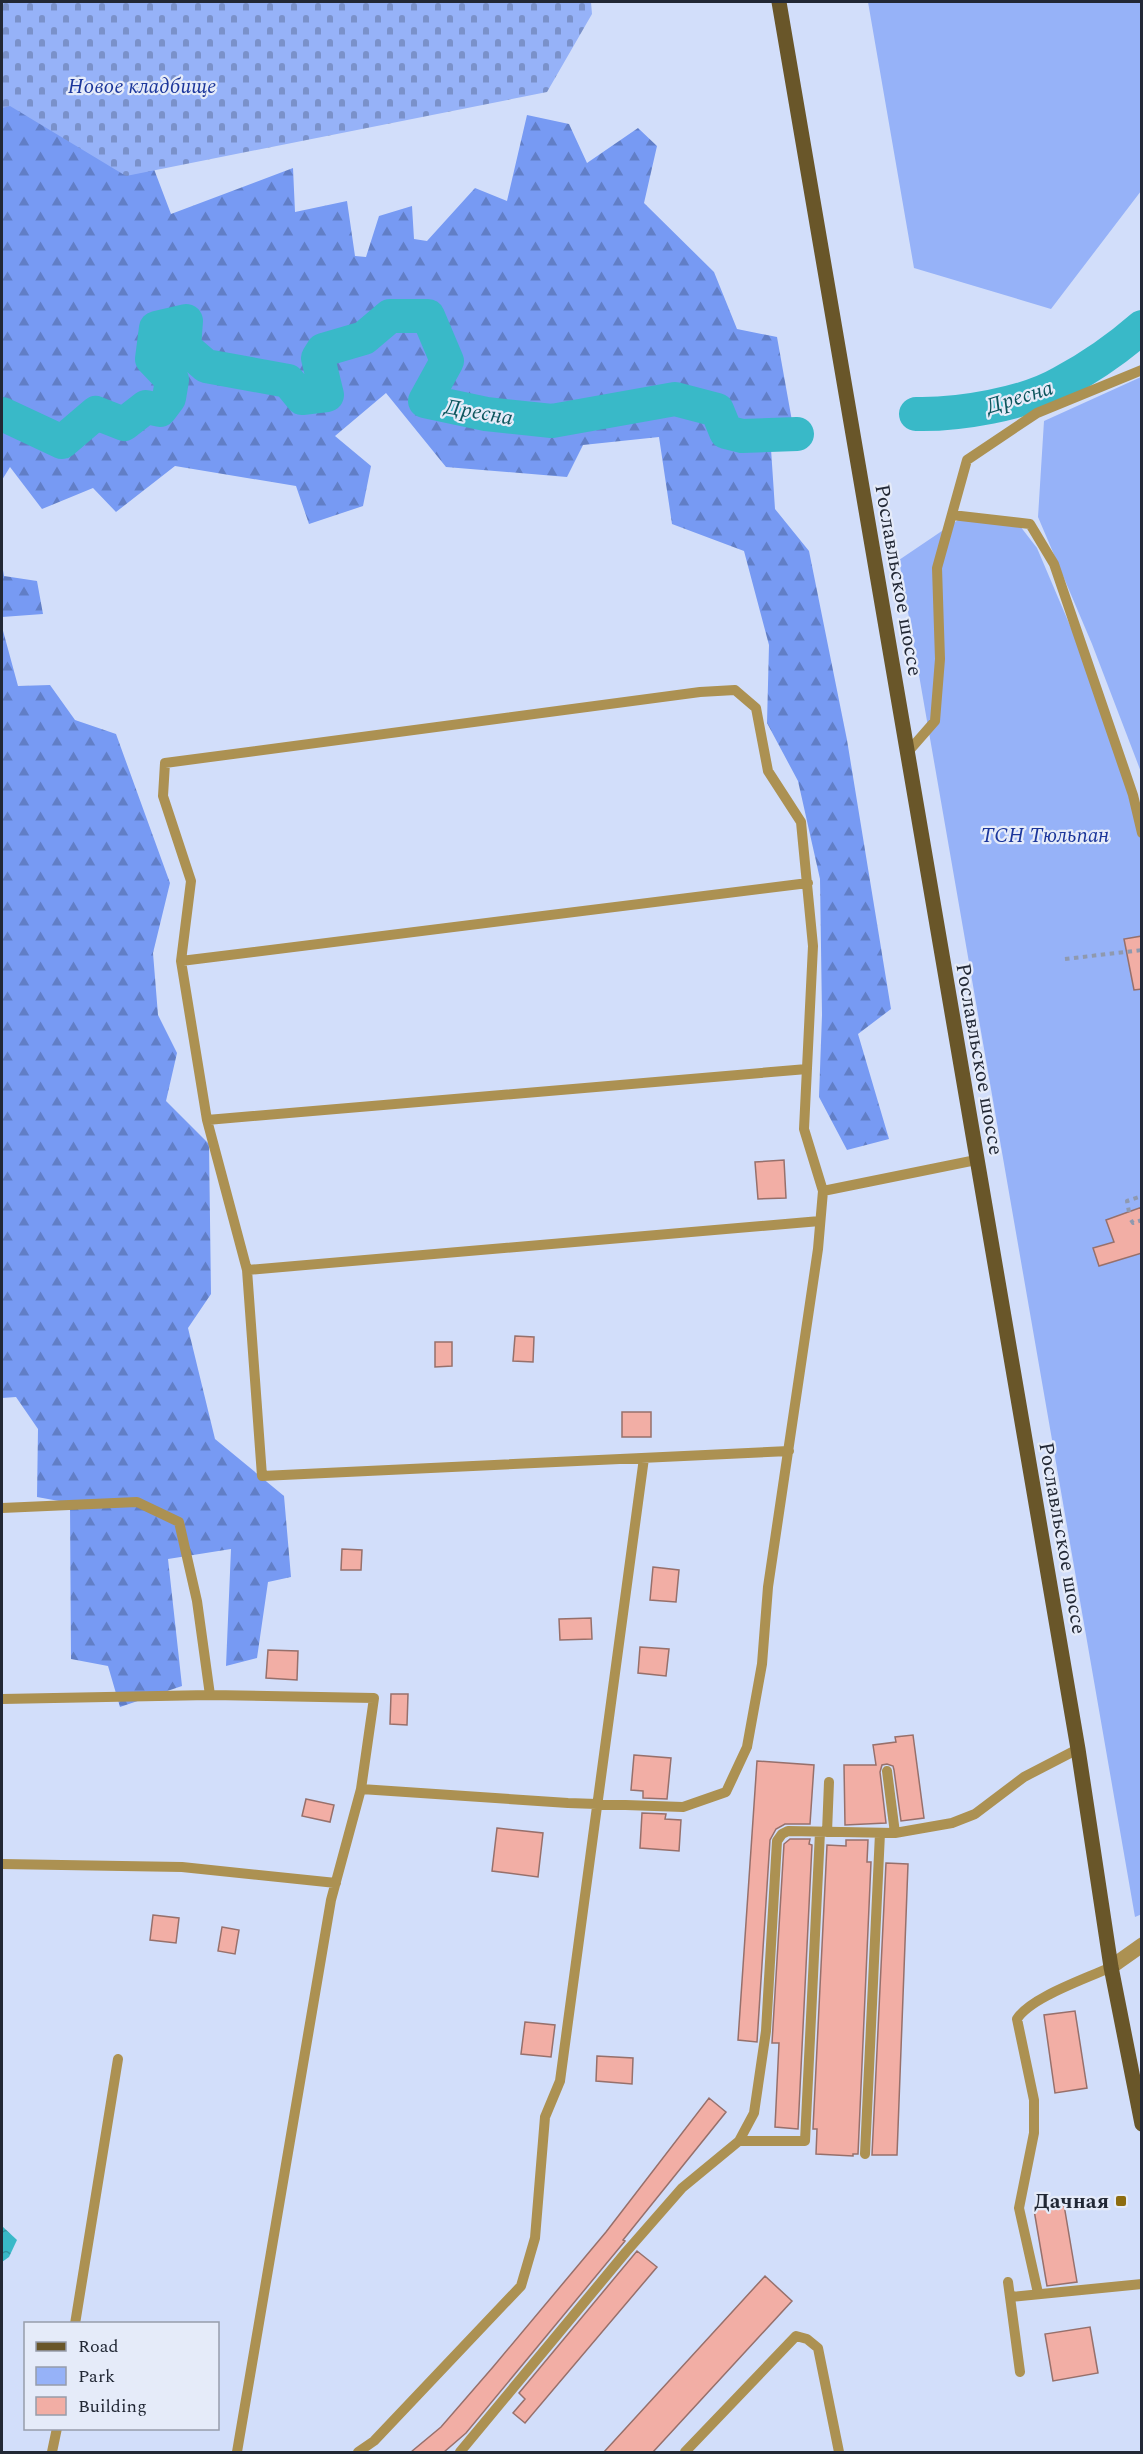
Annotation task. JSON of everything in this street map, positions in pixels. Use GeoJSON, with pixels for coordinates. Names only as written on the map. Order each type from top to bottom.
{"type":"FeatureCollection","features":[{"type":"Feature","properties":{"kind":"main road","name":"Рославльское шоссе"},"geometry":{"type":"LineString","coordinates":[[779,2],[1078,1749],[1111,1967],[1142,2124]]}},
{"type":"Feature","properties":{"kind":"street"},"geometry":{"type":"LineString","coordinates":[[1111,1967],[1142,1945]]}},
{"type":"Feature","properties":{"kind":"lane"},"geometry":{"type":"LineString","coordinates":[[907,753],[935,721],[940,659],[938,568],[967,460],[1037,413],[1142,370]]}},
{"type":"Feature","properties":{"kind":"lane"},"geometry":{"type":"LineString","coordinates":[[952,515],[1030,524],[1054,564],[1133,795],[1142,833]]}},
{"type":"Feature","properties":{"kind":"lane"},"geometry":{"type":"LineString","coordinates":[[361,1789],[683,1807],[726,1792],[747,1747],[762,1664],[768,1587],[789,1451],[822,1191],[804,1129],[813,946],[801,822],[768,771],[756,708],[735,690],[700,692],[165,763],[163,796],[191,881],[182,961],[207,1120],[247,1270],[262,1476],[789,1451]]}},
{"type":"Feature","properties":{"kind":"lane"},"geometry":{"type":"LineString","coordinates":[[182,961],[808,883]]}},
{"type":"Feature","properties":{"kind":"lane"},"geometry":{"type":"LineString","coordinates":[[207,1120],[807,1069]]}},
{"type":"Feature","properties":{"kind":"lane"},"geometry":{"type":"LineString","coordinates":[[822,1191],[976,1160]]}},
{"type":"Feature","properties":{"kind":"lane"},"geometry":{"type":"LineString","coordinates":[[247,1270],[820,1221]]}},
{"type":"Feature","properties":{"kind":"lane"},"geometry":{"type":"LineString","coordinates":[[358,2452],[374,2441],[521,2286],[535,2238],[545,2116],[560,2081],[644,1458]]}},
{"type":"Feature","properties":{"kind":"lane"},"geometry":{"type":"LineString","coordinates":[[2,1508],[137,1502],[179,1522],[197,1601],[210,1695]]}},
{"type":"Feature","properties":{"kind":"lane"},"geometry":{"type":"LineString","coordinates":[[2,1699],[210,1695],[374,1698],[361,1789],[336,1883],[237,2452]]}},
{"type":"Feature","properties":{"kind":"lane"},"geometry":{"type":"LineString","coordinates":[[460,2452],[682,2188],[739,2141],[754,2113],[766,2031],[777,1841],[782,1834],[788,1831],[895,1833],[952,1823],[975,1814],[1024,1777],[1078,1749]]}},
{"type":"Feature","properties":{"kind":"lane"},"geometry":{"type":"LineString","coordinates":[[887,1771],[895,1833]]}},
{"type":"Feature","properties":{"kind":"lane"},"geometry":{"type":"LineString","coordinates":[[739,2141],[805,2141],[829,1782]]}},
{"type":"Feature","properties":{"kind":"lane"},"geometry":{"type":"LineString","coordinates":[[866,2154],[880,1833]]}},
{"type":"Feature","properties":{"kind":"lane"},"geometry":{"type":"LineString","coordinates":[[2,1864],[182,1867],[336,1883]]}},
{"type":"Feature","properties":{"kind":"lane"},"geometry":{"type":"LineString","coordinates":[[1038,2293],[1019,2208],[1034,2133],[1034,2100],[1017,2019],[1023,2010],[1035,2001],[1111,1967]]}},
{"type":"Feature","properties":{"kind":"lane"},"geometry":{"type":"LineString","coordinates":[[75,2322],[118,2059]]}},
{"type":"Feature","properties":{"kind":"lane"},"geometry":{"type":"LineString","coordinates":[[1008,2282],[1020,2372]]}},
{"type":"Feature","properties":{"kind":"lane"},"geometry":{"type":"LineString","coordinates":[[1010,2297],[1142,2284]]}},
{"type":"Feature","properties":{"kind":"lane"},"geometry":{"type":"LineString","coordinates":[[685,2452],[796,2336],[807,2339],[818,2348],[839,2452]]}},
{"type":"Feature","properties":{"kind":"lane"},"geometry":{"type":"LineString","coordinates":[[52,2452],[57,2430]]}},
{"type":"Feature","properties":{"kind":"path"},"geometry":{"type":"LineString","coordinates":[[1065,959],[1142,950]]}},
{"type":"Feature","properties":{"kind":"path"},"geometry":{"type":"LineString","coordinates":[[1130,1212],[1127,1201],[1142,1196]]}},
{"type":"Feature","properties":{"kind":"path"},"geometry":{"type":"LineString","coordinates":[[1131,1220],[1133,1223],[1142,1220]]}},
{"type":"Feature","properties":{"kind":"green space"},"geometry":{"type":"Polygon","coordinates":[[[2,2],[149,156],[171,214],[293,168],[295,212],[347,201],[355,256],[366,257],[379,216],[412,206],[414,239],[427,241],[475,188],[507,201],[527,115],[569,124],[587,163],[638,128],[657,146],[644,203],[714,272],[737,329],[777,337],[792,421],[770,434],[775,509],[809,551],[847,740],[891,1009],[858,1034],[889,1139],[847,1150],[819,1097],[822,1015],[820,879],[798,781],[767,723],[769,645],[744,551],[672,524],[659,437],[583,445],[567,477],[446,467],[386,393],[335,436],[371,466],[363,506],[309,524],[296,486],[175,466],[116,512],[93,488],[42,509],[10,467],[2,480],[2,2]]]}},
{"type":"Feature","properties":{"kind":"green space","name":"Новое кладбище"},"geometry":{"type":"Polygon","coordinates":[[[2,2],[591,2],[592,14],[547,92],[126,176],[10,106],[2,108],[2,2]]]}},
{"type":"Feature","properties":{"kind":"green space"},"geometry":{"type":"Polygon","coordinates":[[[868,2],[1141,2],[1141,191],[1051,309],[914,268],[868,2]]]}},
{"type":"Feature","properties":{"kind":"green space","name":"ТСН Тюльпан"},"geometry":{"type":"Polygon","coordinates":[[[1141,377],[1141,772],[1092,644],[1038,517],[1044,421],[1141,377]]]}},
{"type":"Feature","properties":{"kind":"green space","name":"ТСН Тюльпан"},"geometry":{"type":"Polygon","coordinates":[[[967,514],[1020,526],[1037,548],[1077,642],[1141,820],[1142,1914],[1135,1917],[899,560],[967,514]]]}},
{"type":"Feature","properties":{"kind":"green space"},"geometry":{"type":"Polygon","coordinates":[[[2,564],[4,576],[37,581],[43,614],[2,617],[2,564]]]}},
{"type":"Feature","properties":{"kind":"green space"},"geometry":{"type":"Polygon","coordinates":[[[2,627],[18,686],[50,685],[75,720],[116,734],[170,883],[153,953],[158,1015],[177,1053],[166,1101],[209,1144],[211,1294],[188,1328],[215,1439],[284,1496],[291,1577],[268,1582],[257,1658],[226,1666],[231,1549],[168,1559],[182,1686],[120,1707],[108,1666],[71,1659],[70,1503],[37,1497],[38,1429],[16,1397],[2,1398],[2,627]]]}},
{"type":"Feature","properties":{"kind":"water"},"geometry":{"type":"Polygon","coordinates":[[[2,2226],[17,2240],[9,2257],[2,2262],[2,2226]]]}},
{"type":"Feature","properties":{"kind":"building"},"geometry":{"type":"Polygon","coordinates":[[[1142,936],[1142,989],[1134,990],[1124,939],[1142,936]]]}},
{"type":"Feature","properties":{"kind":"building"},"geometry":{"type":"Polygon","coordinates":[[[784,1160],[786,1198],[758,1199],[755,1162],[784,1160]]]}},
{"type":"Feature","properties":{"kind":"building"},"geometry":{"type":"Polygon","coordinates":[[[1142,1207],[1142,1253],[1099,1266],[1093,1248],[1114,1242],[1106,1220],[1142,1207]]]}},
{"type":"Feature","properties":{"kind":"building"},"geometry":{"type":"Polygon","coordinates":[[[515,1336],[534,1337],[533,1362],[513,1361],[515,1336]]]}},
{"type":"Feature","properties":{"kind":"building"},"geometry":{"type":"Polygon","coordinates":[[[435,1342],[452,1342],[452,1366],[435,1367],[435,1342]]]}},
{"type":"Feature","properties":{"kind":"building"},"geometry":{"type":"Polygon","coordinates":[[[622,1412],[651,1412],[651,1437],[622,1437],[622,1412]]]}},
{"type":"Feature","properties":{"kind":"building"},"geometry":{"type":"Polygon","coordinates":[[[342,1549],[362,1550],[361,1570],[341,1570],[342,1549]]]}},
{"type":"Feature","properties":{"kind":"building"},"geometry":{"type":"Polygon","coordinates":[[[653,1567],[679,1570],[676,1602],[650,1600],[653,1567]]]}},
{"type":"Feature","properties":{"kind":"building"},"geometry":{"type":"Polygon","coordinates":[[[591,1618],[592,1639],[560,1640],[559,1619],[591,1618]]]}},
{"type":"Feature","properties":{"kind":"building"},"geometry":{"type":"Polygon","coordinates":[[[640,1647],[669,1649],[666,1676],[638,1673],[640,1647]]]}},
{"type":"Feature","properties":{"kind":"building"},"geometry":{"type":"Polygon","coordinates":[[[268,1650],[298,1651],[297,1680],[266,1678],[268,1650]]]}},
{"type":"Feature","properties":{"kind":"building"},"geometry":{"type":"Polygon","coordinates":[[[391,1694],[408,1694],[407,1725],[390,1724],[391,1694]]]}},
{"type":"Feature","properties":{"kind":"building"},"geometry":{"type":"Polygon","coordinates":[[[913,1735],[924,1818],[901,1821],[894,1770],[893,1766],[887,1764],[882,1765],[880,1772],[886,1823],[845,1825],[844,1765],[876,1765],[873,1745],[896,1742],[895,1737],[913,1735]]]}},
{"type":"Feature","properties":{"kind":"building"},"geometry":{"type":"Polygon","coordinates":[[[634,1755],[671,1758],[667,1799],[643,1798],[643,1791],[631,1790],[634,1755]]]}},
{"type":"Feature","properties":{"kind":"building"},"geometry":{"type":"Polygon","coordinates":[[[757,1761],[814,1765],[810,1824],[785,1824],[776,1829],[770,1840],[757,2042],[738,2040],[757,1761]]]}},
{"type":"Feature","properties":{"kind":"building"},"geometry":{"type":"Polygon","coordinates":[[[306,1799],[334,1805],[330,1822],[302,1816],[306,1799]]]}},
{"type":"Feature","properties":{"kind":"building"},"geometry":{"type":"Polygon","coordinates":[[[642,1813],[666,1814],[665,1819],[681,1820],[679,1851],[640,1848],[642,1813]]]}},
{"type":"Feature","properties":{"kind":"building"},"geometry":{"type":"Polygon","coordinates":[[[497,1828],[543,1833],[538,1877],[492,1871],[497,1828]]]}},
{"type":"Feature","properties":{"kind":"building"},"geometry":{"type":"Polygon","coordinates":[[[790,1839],[810,1839],[809,1844],[812,1845],[798,2129],[775,2127],[779,2043],[772,2043],[784,1844],[790,1839]]]}},
{"type":"Feature","properties":{"kind":"building"},"geometry":{"type":"Polygon","coordinates":[[[846,1840],[868,1840],[867,1862],[871,1862],[858,2154],[853,2154],[853,2156],[816,2154],[817,2129],[813,2129],[827,1845],[846,1846],[846,1840]]]}},
{"type":"Feature","properties":{"kind":"building"},"geometry":{"type":"Polygon","coordinates":[[[886,1863],[908,1864],[897,2155],[872,2155],[886,1863]]]}},
{"type":"Feature","properties":{"kind":"building"},"geometry":{"type":"Polygon","coordinates":[[[153,1915],[179,1918],[176,1943],[150,1940],[153,1915]]]}},
{"type":"Feature","properties":{"kind":"building"},"geometry":{"type":"Polygon","coordinates":[[[222,1927],[239,1930],[235,1954],[218,1951],[222,1927]]]}},
{"type":"Feature","properties":{"kind":"building"},"geometry":{"type":"Polygon","coordinates":[[[1075,2011],[1087,2088],[1055,2093],[1044,2015],[1075,2011]]]}},
{"type":"Feature","properties":{"kind":"building"},"geometry":{"type":"Polygon","coordinates":[[[525,2022],[555,2025],[551,2057],[521,2054],[525,2022]]]}},
{"type":"Feature","properties":{"kind":"building"},"geometry":{"type":"Polygon","coordinates":[[[597,2056],[633,2058],[632,2084],[596,2081],[597,2056]]]}},
{"type":"Feature","properties":{"kind":"building"},"geometry":{"type":"Polygon","coordinates":[[[709,2098],[726,2112],[623,2240],[625,2241],[466,2433],[444,2452],[411,2452],[441,2427],[493,2367],[606,2232],[709,2098]]]}},
{"type":"Feature","properties":{"kind":"building"},"geometry":{"type":"Polygon","coordinates":[[[1064,2205],[1077,2282],[1047,2286],[1034,2210],[1064,2205]]]}},
{"type":"Feature","properties":{"kind":"building"},"geometry":{"type":"Polygon","coordinates":[[[637,2251],[657,2267],[525,2423],[513,2413],[525,2399],[519,2393],[637,2251]]]}},
{"type":"Feature","properties":{"kind":"building"},"geometry":{"type":"Polygon","coordinates":[[[765,2276],[792,2301],[653,2452],[604,2452],[765,2276]]]}},
{"type":"Feature","properties":{"kind":"building"},"geometry":{"type":"Polygon","coordinates":[[[1090,2327],[1098,2373],[1053,2381],[1045,2334],[1090,2327]]]}},
{"type":"Feature","properties":{"kind":"waterway","name":"Дресна"},"geometry":{"type":"LineString","coordinates":[[2,414],[62,442],[96,413],[124,424],[146,407],[160,410],[169,398],[172,380],[152,359],[156,328],[186,321],[184,347],[206,366],[288,381],[302,398],[327,395],[318,358],[323,350],[364,338],[390,316],[428,316],[447,361],[425,401],[486,414],[552,421],[675,399],[717,410],[726,432],[742,436],[797,434]]}},
{"type":"Feature","properties":{"kind":"waterway","name":"Дресна"},"geometry":{"type":"LineString","coordinates":[[916,414],[951,413],[991,407],[1029,397],[1072,377],[1093,364],[1142,327]]}},
{"type":"Feature","properties":{"kind":"place","name":"Дачная"},"geometry":{"type":"Point","coordinates":[1121,2201]}}]}
